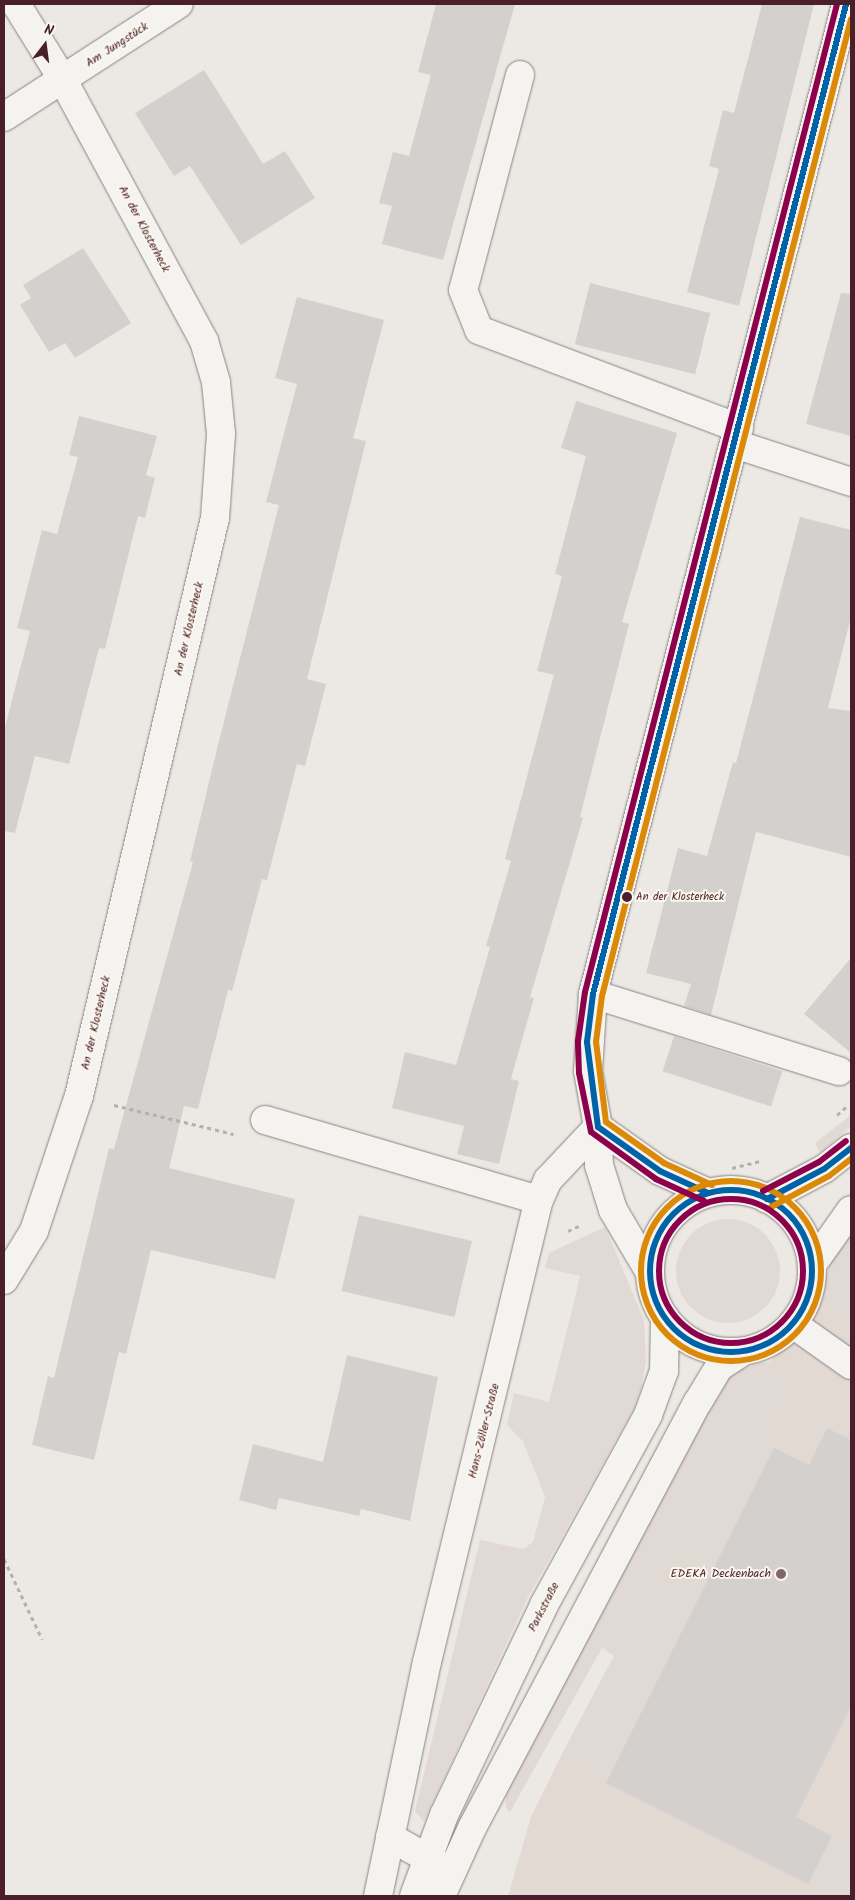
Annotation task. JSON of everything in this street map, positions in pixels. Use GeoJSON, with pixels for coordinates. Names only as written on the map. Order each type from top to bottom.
{"type":"FeatureCollection","features":[{"type":"Feature","properties":{"kind":"street","name":"An der Klosterheck"},"geometry":{"type":"LineString","coordinates":[[4,1280],[34,1231],[79,1096],[215,518],[222,434],[216,382],[204,341],[64,80],[16,4]]}},
{"type":"Feature","properties":{"kind":"street","name":"Am Jungstück"},"geometry":{"type":"LineString","coordinates":[[4,117],[179,4]]}},
{"type":"Feature","properties":{"kind":"street"},"geometry":{"type":"LineString","coordinates":[[742,1352],[720,1352],[698,1346],[680,1335],[656,1304],[649,1271],[612,1210],[599,1165],[598,1127],[588,1071],[593,994],[846,4]]}},
{"type":"Feature","properties":{"kind":"street"},"geometry":{"type":"LineString","coordinates":[[520,76],[462,290],[479,330],[851,482]]}},
{"type":"Feature","properties":{"kind":"street"},"geometry":{"type":"LineString","coordinates":[[593,994],[839,1071]]}},
{"type":"Feature","properties":{"kind":"street"},"geometry":{"type":"LineString","coordinates":[[265,1120],[540,1200]]}},
{"type":"Feature","properties":{"kind":"street"},"geometry":{"type":"LineString","coordinates":[[598,1127],[660,1171],[708,1193]]}},
{"type":"Feature","properties":{"kind":"street","name":"Hans-Zöller-Straße"},"geometry":{"type":"LineString","coordinates":[[378,1896],[427,1662],[540,1200],[548,1180],[598,1127]]}},
{"type":"Feature","properties":{"kind":"street"},"geometry":{"type":"LineString","coordinates":[[767,1198],[824,1169],[851,1148]]}},
{"type":"Feature","properties":{"kind":"street"},"geometry":{"type":"LineString","coordinates":[[649,1271],[660,1232],[672,1215],[708,1193],[727,1190],[767,1198],[793,1219],[802,1233],[812,1265]]}},
{"type":"Feature","properties":{"kind":"street"},"geometry":{"type":"LineString","coordinates":[[441,1896],[698,1402],[719,1367],[742,1352],[770,1342],[793,1324],[804,1306],[812,1265],[851,1210]]}},
{"type":"Feature","properties":{"kind":"street","name":"Parkstraße"},"geometry":{"type":"LineString","coordinates":[[414,1896],[444,1815],[544,1606],[648,1416],[664,1371],[665,1318]]}},
{"type":"Feature","properties":{"kind":"street"},"geometry":{"type":"LineString","coordinates":[[793,1324],[851,1365]]}},
{"type":"Feature","properties":{"kind":"street"},"geometry":{"type":"LineString","coordinates":[[390,1837],[427,1860],[452,1872]]}},
{"type":"Feature","properties":{"kind":"path"},"geometry":{"type":"LineString","coordinates":[[79,1096],[207,1128]]}},
{"type":"Feature","properties":{"kind":"path"},"geometry":{"type":"LineString","coordinates":[[832,1119],[851,1102]]}},
{"type":"Feature","properties":{"kind":"path"},"geometry":{"type":"LineString","coordinates":[[723,1167],[771,1158]]}},
{"type":"Feature","properties":{"kind":"path"},"geometry":{"type":"LineString","coordinates":[[561,1234],[584,1224]]}},
{"type":"Feature","properties":{"kind":"path"},"geometry":{"type":"LineString","coordinates":[[4,1559],[42,1639]]}},
{"type":"Feature","properties":{"kind":"shaded area"},"geometry":{"type":"Polygon","coordinates":[[[851,1115],[851,1126],[820,1153],[815,1143],[851,1115]]]}},
{"type":"Feature","properties":{"kind":"shaded area"},"geometry":{"type":"Polygon","coordinates":[[[728,1219],[748,1223],[765,1234],[776,1251],[780,1271],[776,1291],[765,1308],[748,1319],[728,1323],[708,1319],[691,1308],[680,1291],[676,1271],[680,1251],[691,1234],[708,1223],[728,1219]]]}},
{"type":"Feature","properties":{"kind":"shaded area"},"geometry":{"type":"Polygon","coordinates":[[[851,1226],[851,1328],[832,1313],[824,1285],[831,1259],[851,1226]]]}},
{"type":"Feature","properties":{"kind":"shaded area"},"geometry":{"type":"Polygon","coordinates":[[[605,1227],[644,1320],[646,1361],[641,1388],[634,1409],[527,1599],[424,1822],[415,1811],[480,1540],[523,1549],[533,1542],[545,1497],[523,1441],[507,1425],[514,1393],[549,1402],[574,1302],[580,1276],[545,1268],[549,1253],[605,1227]]]}},
{"type":"Feature","properties":{"kind":"shaded area"},"geometry":{"type":"Polygon","coordinates":[[[851,1255],[851,1896],[508,1896],[531,1817],[560,1758],[769,1363],[851,1255]]]}},
{"type":"Feature","properties":{"kind":"shaded area"},"geometry":{"type":"Polygon","coordinates":[[[764,1362],[806,1365],[814,1370],[813,1375],[804,1373],[768,1444],[774,1448],[606,1783],[560,1758],[614,1656],[602,1648],[510,1812],[506,1808],[506,1790],[721,1383],[738,1370],[764,1362]]]}},
{"type":"Feature","properties":{"kind":"shaded area"},"geometry":{"type":"Polygon","coordinates":[[[851,1819],[851,1896],[833,1896],[808,1884],[832,1836],[841,1839],[851,1819]]]}},
{"type":"Feature","properties":{"kind":"building"},"geometry":{"type":"Polygon","coordinates":[[[436,4],[515,4],[443,260],[382,244],[392,206],[379,203],[393,152],[409,156],[431,75],[418,72],[436,4]]]}},
{"type":"Feature","properties":{"kind":"building"},"geometry":{"type":"Polygon","coordinates":[[[762,4],[814,4],[739,306],[687,292],[719,169],[709,166],[723,110],[734,113],[762,4]]]}},
{"type":"Feature","properties":{"kind":"building"},"geometry":{"type":"Polygon","coordinates":[[[204,70],[263,164],[285,151],[315,198],[241,245],[190,166],[174,176],[135,113],[204,70]]]}},
{"type":"Feature","properties":{"kind":"building"},"geometry":{"type":"Polygon","coordinates":[[[83,248],[131,323],[75,358],[65,343],[49,352],[20,305],[31,298],[23,285],[83,248]]]}},
{"type":"Feature","properties":{"kind":"building"},"geometry":{"type":"Polygon","coordinates":[[[590,283],[710,313],[695,374],[575,344],[590,283]]]}},
{"type":"Feature","properties":{"kind":"building"},"geometry":{"type":"Polygon","coordinates":[[[841,293],[851,294],[851,436],[806,424],[841,293]]]}},
{"type":"Feature","properties":{"kind":"building"},"geometry":{"type":"Polygon","coordinates":[[[297,297],[384,320],[353,438],[366,441],[307,679],[326,684],[305,766],[297,764],[267,880],[262,879],[232,991],[228,990],[198,1109],[184,1106],[169,1168],[295,1199],[275,1279],[151,1250],[126,1354],[119,1352],[94,1460],[32,1445],[48,1376],[54,1378],[109,1148],[114,1149],[193,862],[190,861],[279,505],[266,502],[297,384],[275,378],[297,297]]]}},
{"type":"Feature","properties":{"kind":"building"},"geometry":{"type":"Polygon","coordinates":[[[576,401],[677,433],[622,622],[629,624],[580,817],[583,818],[530,997],[534,998],[511,1079],[519,1081],[499,1164],[457,1154],[464,1126],[392,1108],[405,1052],[456,1065],[490,947],[486,946],[511,861],[505,859],[554,675],[537,671],[562,576],[555,574],[586,456],[561,448],[576,401]]]}},
{"type":"Feature","properties":{"kind":"building"},"geometry":{"type":"Polygon","coordinates":[[[79,416],[157,436],[146,475],[155,478],[145,518],[138,516],[105,649],[99,648],[69,764],[35,756],[15,833],[4,831],[4,731],[30,631],[17,628],[42,530],[57,534],[78,457],[69,455],[79,416]]]}},
{"type":"Feature","properties":{"kind":"building"},"geometry":{"type":"Polygon","coordinates":[[[800,517],[851,530],[851,617],[828,708],[851,711],[851,857],[756,832],[711,1015],[684,1006],[691,984],[646,973],[678,848],[707,856],[733,762],[736,763],[800,517]]]}},
{"type":"Feature","properties":{"kind":"building"},"geometry":{"type":"Polygon","coordinates":[[[851,958],[851,1053],[804,1014],[851,958]]]}},
{"type":"Feature","properties":{"kind":"building"},"geometry":{"type":"Polygon","coordinates":[[[674,1036],[782,1071],[771,1106],[663,1071],[674,1036]]]}},
{"type":"Feature","properties":{"kind":"building"},"geometry":{"type":"Polygon","coordinates":[[[359,1215],[472,1241],[454,1317],[341,1291],[359,1215]]]}},
{"type":"Feature","properties":{"kind":"building"},"geometry":{"type":"Polygon","coordinates":[[[347,1355],[438,1377],[410,1521],[361,1509],[359,1516],[279,1498],[276,1510],[239,1500],[253,1444],[323,1462],[347,1355]]]}},
{"type":"Feature","properties":{"kind":"building","name":"EDEKA Deckenbach"},"geometry":{"type":"Polygon","coordinates":[[[827,1428],[851,1440],[851,1706],[796,1817],[832,1836],[808,1884],[606,1783],[774,1448],[809,1465],[827,1428]]]}},
{"type":"Feature","properties":{"kind":"transit line"},"geometry":{"type":"LineString","coordinates":[[704,1201],[656,1179],[591,1132],[579,1073],[578,1041],[585,992],[837,4]]}},
{"type":"Feature","properties":{"kind":"transit line"},"geometry":{"type":"LineString","coordinates":[[708,1193],[660,1171],[598,1127],[587,1042],[593,994],[846,4]]}},
{"type":"Feature","properties":{"kind":"transit line"},"geometry":{"type":"LineString","coordinates":[[712,1185],[664,1163],[606,1122],[596,1042],[602,996],[851,19]]}},
{"type":"Feature","properties":{"kind":"transit line"},"geometry":{"type":"LineString","coordinates":[[763,1191],[819,1162],[846,1141]]}},
{"type":"Feature","properties":{"kind":"transit line"},"geometry":{"type":"LineString","coordinates":[[767,1199],[824,1169],[851,1148]]}},
{"type":"Feature","properties":{"kind":"transit line"},"geometry":{"type":"LineString","coordinates":[[771,1207],[829,1176],[851,1159]]}},
{"type":"Feature","properties":{"kind":"transit line"},"geometry":{"type":"LineString","coordinates":[[731,1181],[765,1188],[788,1202],[800,1214],[810,1229],[817,1245],[821,1271],[814,1305],[800,1328],[788,1340],[773,1350],[757,1357],[731,1361],[697,1354],[674,1340],[662,1328],[652,1313],[645,1297],[641,1271],[648,1237],[662,1214],[674,1202],[689,1192],[705,1185],[731,1181]]}},
{"type":"Feature","properties":{"kind":"transit line"},"geometry":{"type":"LineString","coordinates":[[731,1190],[762,1196],[788,1214],[806,1240],[812,1271],[806,1302],[788,1328],[762,1346],[731,1352],[700,1346],[674,1328],[656,1302],[650,1271],[656,1240],[674,1214],[700,1196],[731,1190]]}},
{"type":"Feature","properties":{"kind":"transit line"},"geometry":{"type":"LineString","coordinates":[[731,1199],[759,1204],[782,1220],[798,1243],[803,1271],[798,1299],[782,1322],[759,1338],[731,1343],[703,1338],[680,1322],[664,1299],[659,1271],[664,1243],[680,1220],[703,1204],[731,1199]]}},
{"type":"Feature","properties":{"kind":"place","name":"An der Klosterheck"},"geometry":{"type":"Point","coordinates":[627,897]}},
{"type":"Feature","properties":{"kind":"place","name":"EDEKA Deckenbach"},"geometry":{"type":"Point","coordinates":[781,1574]}}]}
